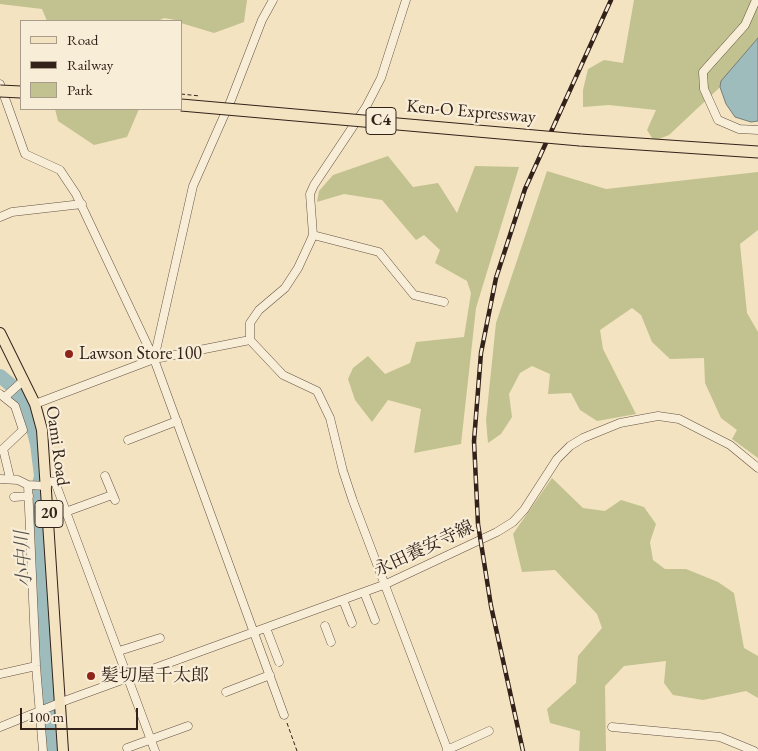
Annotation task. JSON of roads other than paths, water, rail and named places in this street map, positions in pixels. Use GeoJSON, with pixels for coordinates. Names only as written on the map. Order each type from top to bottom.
{"type":"FeatureCollection","features":[{"type":"Feature","properties":{"kind":"highway"},"geometry":{"type":"LineString","coordinates":[[0,91],[20,92]]}},
{"type":"Feature","properties":{"kind":"highway","name":"Ken-O Expressway"},"geometry":{"type":"LineString","coordinates":[[182,105],[580,140],[758,152]]}},
{"type":"Feature","properties":{"kind":"main road","name":"Oami Road"},"geometry":{"type":"LineString","coordinates":[[0,333],[35,404],[42,430],[63,751]]}},
{"type":"Feature","properties":{"kind":"street"},"geometry":{"type":"LineString","coordinates":[[154,360],[193,186],[228,108],[262,20],[273,0]]}},
{"type":"Feature","properties":{"kind":"street"},"geometry":{"type":"LineString","coordinates":[[406,0],[381,78],[366,107],[312,189],[310,194],[313,235],[298,268],[285,288],[259,310],[250,322],[250,340],[283,375],[317,391],[330,418],[342,471],[386,584],[447,751],[489,731]]}},
{"type":"Feature","properties":{"kind":"street"},"geometry":{"type":"LineString","coordinates":[[756,0],[745,25],[703,72],[704,89],[718,120],[739,129],[758,130]]}},
{"type":"Feature","properties":{"kind":"street"},"geometry":{"type":"LineString","coordinates":[[0,84],[25,154],[60,170],[82,204],[154,360],[284,715]]}},
{"type":"Feature","properties":{"kind":"street"},"geometry":{"type":"LineString","coordinates":[[0,216],[12,212],[82,204]]}},
{"type":"Feature","properties":{"kind":"street"},"geometry":{"type":"LineString","coordinates":[[313,235],[379,252],[414,295],[444,302]]}},
{"type":"Feature","properties":{"kind":"street"},"geometry":{"type":"LineString","coordinates":[[35,404],[154,360],[250,340]]}},
{"type":"Feature","properties":{"kind":"street"},"geometry":{"type":"LineString","coordinates":[[10,478],[3,450],[23,430],[14,406],[3,396],[24,380]]}},
{"type":"Feature","properties":{"kind":"street","name":"永田養安寺線"},"geometry":{"type":"LineString","coordinates":[[0,727],[386,584],[497,532],[513,522],[524,510],[556,459],[570,446],[620,423],[658,416],[679,419],[730,445],[758,468]]}},
{"type":"Feature","properties":{"kind":"street"},"geometry":{"type":"LineString","coordinates":[[128,440],[177,421]]}},
{"type":"Feature","properties":{"kind":"street"},"geometry":{"type":"LineString","coordinates":[[49,518],[114,498],[105,476]]}},
{"type":"Feature","properties":{"kind":"street"},"geometry":{"type":"LineString","coordinates":[[0,479],[10,478],[28,485],[55,482],[155,751]]}},
{"type":"Feature","properties":{"kind":"street"},"geometry":{"type":"LineString","coordinates":[[28,485],[36,666],[43,751]]}},
{"type":"Feature","properties":{"kind":"street"},"geometry":{"type":"LineString","coordinates":[[14,497],[29,496]]}},
{"type":"Feature","properties":{"kind":"street"},"geometry":{"type":"LineString","coordinates":[[364,592],[375,620]]}},
{"type":"Feature","properties":{"kind":"street"},"geometry":{"type":"LineString","coordinates":[[344,600],[352,623]]}},
{"type":"Feature","properties":{"kind":"street"},"geometry":{"type":"LineString","coordinates":[[325,626],[331,642]]}},
{"type":"Feature","properties":{"kind":"street"},"geometry":{"type":"LineString","coordinates":[[266,628],[279,662]]}},
{"type":"Feature","properties":{"kind":"street"},"geometry":{"type":"LineString","coordinates":[[119,651],[160,638]]}},
{"type":"Feature","properties":{"kind":"street"},"geometry":{"type":"LineString","coordinates":[[0,674],[36,666]]}},
{"type":"Feature","properties":{"kind":"street"},"geometry":{"type":"LineString","coordinates":[[226,692],[270,675]]}},
{"type":"Feature","properties":{"kind":"street"},"geometry":{"type":"LineString","coordinates":[[127,748],[188,726]]}},
{"type":"Feature","properties":{"kind":"street"},"geometry":{"type":"LineString","coordinates":[[612,727],[720,737],[756,751]]}},
{"type":"Feature","properties":{"kind":"water"},"geometry":{"type":"Polygon","coordinates":[[[758,38],[758,121],[751,122],[735,117],[726,104],[720,87],[721,81],[758,38]]]}},
{"type":"Feature","properties":{"kind":"waterway","name":"小中川"},"geometry":{"type":"LineString","coordinates":[[0,376],[12,386],[28,409],[37,444],[41,476],[37,493],[52,751]]}},
{"type":"Feature","properties":{"kind":"railway"},"geometry":{"type":"LineString","coordinates":[[523,751],[491,606],[478,524],[474,441],[481,353],[496,278],[525,189],[611,0]]}},
{"type":"Feature","properties":{"kind":"place","name":"Lawson Store 100"},"geometry":{"type":"Point","coordinates":[69,354]}},
{"type":"Feature","properties":{"kind":"place","name":"髪切屋千太郎"},"geometry":{"type":"Point","coordinates":[91,676]}}]}
